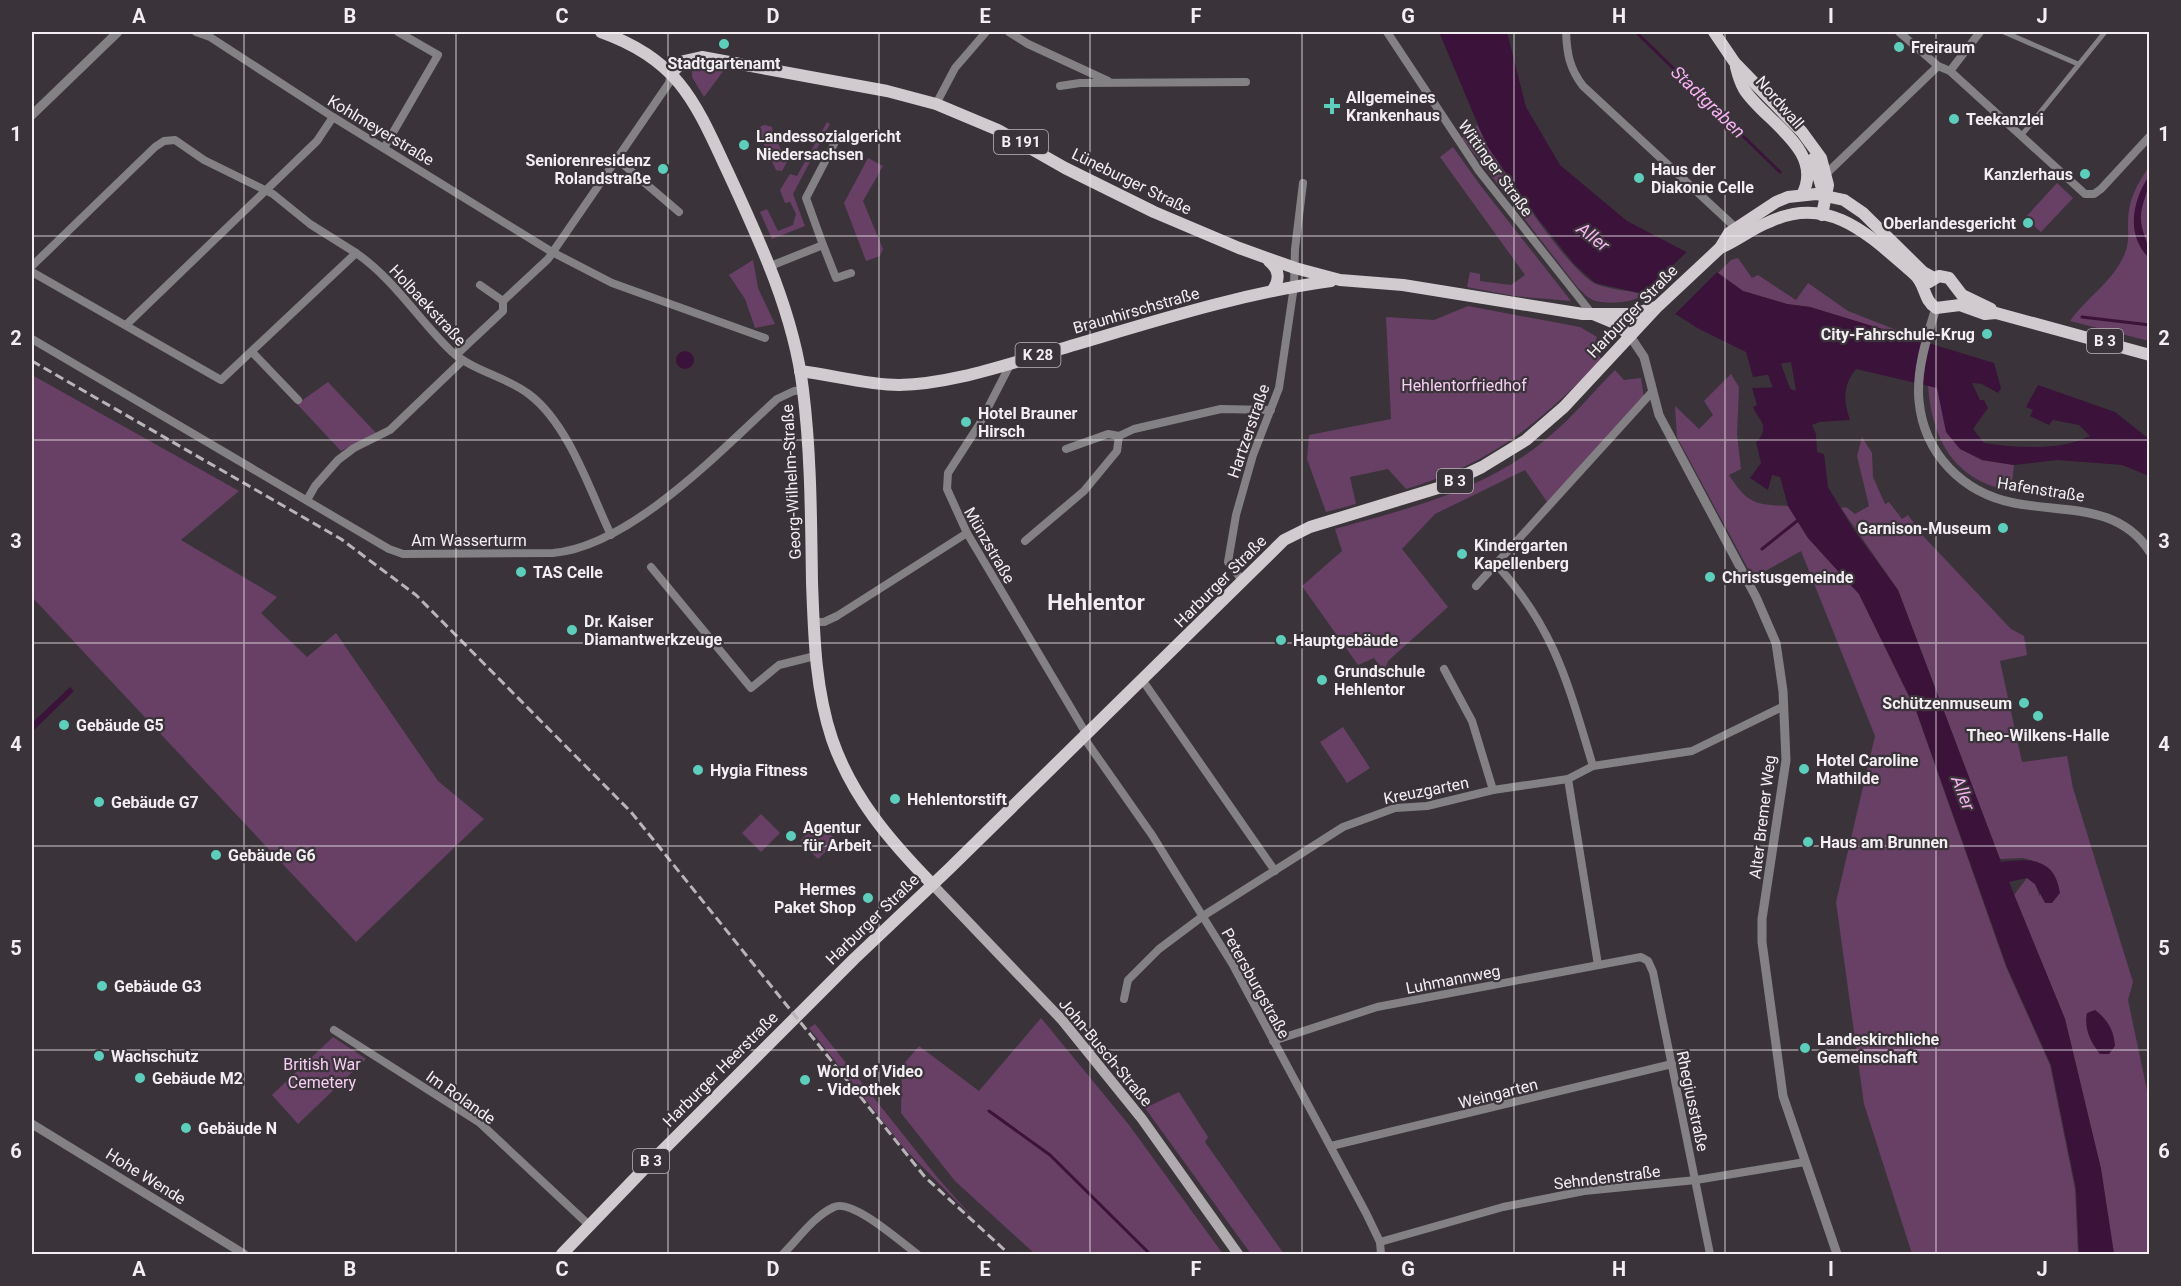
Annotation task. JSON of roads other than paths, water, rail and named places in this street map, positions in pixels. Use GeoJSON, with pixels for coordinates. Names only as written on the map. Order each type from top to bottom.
{"type":"FeatureCollection","features":[{"type":"Feature","properties":{"kind":"main road","name":"Georg-Wilhelm-Straße"},"geometry":{"type":"LineString","coordinates":[[601,32],[637,46],[671,73],[694,106],[722,160],[768,267],[785,315],[803,390],[809,456],[815,656],[826,718],[845,770],[868,811],[892,843],[932,884]]}},
{"type":"Feature","properties":{"kind":"main road","name":"Nordwall"},"geometry":{"type":"LineString","coordinates":[[1714,32],[1735,63],[1812,143],[1826,174],[1828,185],[1824,195]]}},
{"type":"Feature","properties":{"kind":"main road","name":"Lüneburger Straße"},"geometry":{"type":"LineString","coordinates":[[671,73],[684,61],[702,57],[887,91],[936,104],[998,130],[1065,168],[1154,212],[1267,259],[1340,280],[1403,285],[1592,314],[1634,314],[1658,306]]}},
{"type":"Feature","properties":{"kind":"main road","name":"Nordwall"},"geometry":{"type":"LineString","coordinates":[[1735,63],[1744,89],[1787,134],[1800,152],[1808,174],[1808,185],[1802,195]]}},
{"type":"Feature","properties":{"kind":"main road","name":"Nordwall"},"geometry":{"type":"LineString","coordinates":[[1791,123],[1811,156],[1824,195]]}},
{"type":"Feature","properties":{"kind":"main road","name":"B 3"},"geometry":{"type":"LineString","coordinates":[[1716,251],[1729,232],[1765,207],[1788,197],[1824,195],[1844,200],[1863,213],[1923,272],[1934,278]]}},
{"type":"Feature","properties":{"kind":"main road"},"geometry":{"type":"LineString","coordinates":[[1822,214],[1824,195]]}},
{"type":"Feature","properties":{"kind":"main road","name":"B 3"},"geometry":{"type":"LineString","coordinates":[[1716,251],[1782,217],[1803,213],[1822,214],[1837,217],[1866,233],[1921,281],[1926,290]]}},
{"type":"Feature","properties":{"kind":"main road","name":"Harburger Straße"},"geometry":{"type":"LineString","coordinates":[[801,1012],[1143,681],[1284,540],[1300,530],[1438,488],[1504,455],[1546,424],[1658,306],[1716,251]]}},
{"type":"Feature","properties":{"kind":"main road"},"geometry":{"type":"LineString","coordinates":[[1267,259],[1278,272],[1276,285],[1272,291]]}},
{"type":"Feature","properties":{"kind":"main road"},"geometry":{"type":"LineString","coordinates":[[1934,278],[1949,278],[1958,291],[1952,305],[1936,308],[1928,300],[1926,290],[1934,278]]}},
{"type":"Feature","properties":{"kind":"main road","name":"Braunhirschstraße"},"geometry":{"type":"LineString","coordinates":[[800,371],[865,383],[901,385],[941,380],[1011,363],[1196,309],[1294,286],[1340,280]]}},
{"type":"Feature","properties":{"kind":"main road","name":"B 3"},"geometry":{"type":"LineString","coordinates":[[1958,291],[1996,313],[2150,355]]}},
{"type":"Feature","properties":{"kind":"main road","name":"B 3"},"geometry":{"type":"LineString","coordinates":[[1952,305],[1985,314],[1996,313]]}},
{"type":"Feature","properties":{"kind":"main road","name":"Lüneburger Straße"},"geometry":{"type":"LineString","coordinates":[[1592,314],[1617,324],[1630,336]]}},
{"type":"Feature","properties":{"kind":"main road","name":"John-Busch-Straße"},"geometry":{"type":"LineString","coordinates":[[932,884],[1062,1020],[1142,1119],[1238,1254]]}},
{"type":"Feature","properties":{"kind":"main road","name":"Harburger Heerstraße"},"geometry":{"type":"LineString","coordinates":[[562,1254],[801,1012]]}},
{"type":"Feature","properties":{"kind":"street"},"geometry":{"type":"LineString","coordinates":[[32,115],[118,32]]}},
{"type":"Feature","properties":{"kind":"street","name":"Kohlmeyerstraße"},"geometry":{"type":"LineString","coordinates":[[196,32],[219,43],[333,117],[552,252],[612,283],[765,338]]}},
{"type":"Feature","properties":{"kind":"street"},"geometry":{"type":"LineString","coordinates":[[384,148],[438,55],[398,32]]}},
{"type":"Feature","properties":{"kind":"street"},"geometry":{"type":"LineString","coordinates":[[936,104],[955,68],[986,32]]}},
{"type":"Feature","properties":{"kind":"street"},"geometry":{"type":"LineString","coordinates":[[1009,32],[1028,44],[1112,82]]}},
{"type":"Feature","properties":{"kind":"street","name":"Wittinger Straße"},"geometry":{"type":"LineString","coordinates":[[1387,32],[1479,171],[1592,314]]}},
{"type":"Feature","properties":{"kind":"street"},"geometry":{"type":"LineString","coordinates":[[1566,32],[1568,60],[1582,86],[1736,228]]}},
{"type":"Feature","properties":{"kind":"street"},"geometry":{"type":"LineString","coordinates":[[1899,32],[1938,66],[1950,70],[2085,194],[2094,194],[2150,136]]}},
{"type":"Feature","properties":{"kind":"street"},"geometry":{"type":"LineString","coordinates":[[1950,70],[1980,32]]}},
{"type":"Feature","properties":{"kind":"street"},"geometry":{"type":"LineString","coordinates":[[2004,32],[2078,64]]}},
{"type":"Feature","properties":{"kind":"street"},"geometry":{"type":"LineString","coordinates":[[2021,136],[2105,32]]}},
{"type":"Feature","properties":{"kind":"street"},"geometry":{"type":"LineString","coordinates":[[1826,174],[1938,66]]}},
{"type":"Feature","properties":{"kind":"street"},"geometry":{"type":"LineString","coordinates":[[307,500],[315,486],[338,460],[354,448],[390,430],[503,311],[503,301],[552,252],[618,160],[669,83],[671,73]]}},
{"type":"Feature","properties":{"kind":"street"},"geometry":{"type":"LineString","coordinates":[[1060,86],[1112,82],[1246,82]]}},
{"type":"Feature","properties":{"kind":"street"},"geometry":{"type":"LineString","coordinates":[[126,325],[317,141],[333,117]]}},
{"type":"Feature","properties":{"kind":"street","name":"Holbaekstraße"},"geometry":{"type":"LineString","coordinates":[[32,266],[164,141],[175,140],[204,160],[265,190],[310,224],[356,253],[389,281],[459,358],[529,394],[549,411],[560,428],[611,535]]}},
{"type":"Feature","properties":{"kind":"street"},"geometry":{"type":"LineString","coordinates":[[834,144],[806,198],[836,278],[851,273]]}},
{"type":"Feature","properties":{"kind":"street"},"geometry":{"type":"LineString","coordinates":[[618,160],[679,212]]}},
{"type":"Feature","properties":{"kind":"street","name":"Hartzerstraße"},"geometry":{"type":"LineString","coordinates":[[1242,580],[1228,562],[1230,546],[1252,455],[1279,388],[1294,286],[1304,183]]}},
{"type":"Feature","properties":{"kind":"street"},"geometry":{"type":"LineString","coordinates":[[768,267],[823,245]]}},
{"type":"Feature","properties":{"kind":"street"},"geometry":{"type":"LineString","coordinates":[[32,272],[221,380],[356,253]]}},
{"type":"Feature","properties":{"kind":"street"},"geometry":{"type":"LineString","coordinates":[[480,285],[503,301]]}},
{"type":"Feature","properties":{"kind":"street","name":"Hafenstraße"},"geometry":{"type":"LineString","coordinates":[[1936,308],[1925,342],[1919,400],[1926,434],[1940,459],[1960,480],[2000,500],[2091,512],[2109,517],[2127,527],[2150,552]]}},
{"type":"Feature","properties":{"kind":"street","name":"Alter Bremer Weg"},"geometry":{"type":"LineString","coordinates":[[1630,336],[1644,357],[1652,392],[1670,436],[1765,617],[1776,643],[1784,706],[1786,760],[1762,920],[1762,942],[1777,1066],[1784,1096],[1837,1254]]}},
{"type":"Feature","properties":{"kind":"street","name":"Am Wasserturm"},"geometry":{"type":"LineString","coordinates":[[32,339],[389,549],[403,554],[553,553],[584,548],[611,535],[688,479],[777,399],[794,391],[803,390]]}},
{"type":"Feature","properties":{"kind":"street"},"geometry":{"type":"LineString","coordinates":[[252,352],[298,400]]}},
{"type":"Feature","properties":{"kind":"street","name":"Münzstraße"},"geometry":{"type":"LineString","coordinates":[[1011,363],[980,425],[948,473],[950,499],[966,533],[1086,736]]}},
{"type":"Feature","properties":{"kind":"street"},"geometry":{"type":"LineString","coordinates":[[1476,586],[1652,392]]}},
{"type":"Feature","properties":{"kind":"street"},"geometry":{"type":"LineString","coordinates":[[1066,449],[1108,434],[1119,436],[1134,429],[1221,409],[1271,410]]}},
{"type":"Feature","properties":{"kind":"street"},"geometry":{"type":"LineString","coordinates":[[1025,541],[1084,491],[1117,451],[1119,436]]}},
{"type":"Feature","properties":{"kind":"street"},"geometry":{"type":"LineString","coordinates":[[814,622],[824,622],[837,616],[966,533]]}},
{"type":"Feature","properties":{"kind":"street"},"geometry":{"type":"LineString","coordinates":[[1495,563],[1534,610],[1552,642],[1568,682],[1593,766]]}},
{"type":"Feature","properties":{"kind":"street"},"geometry":{"type":"LineString","coordinates":[[651,567],[751,688],[779,665],[815,656]]}},
{"type":"Feature","properties":{"kind":"street"},"geometry":{"type":"LineString","coordinates":[[1444,669],[1472,721],[1493,790]]}},
{"type":"Feature","properties":{"kind":"street"},"geometry":{"type":"LineString","coordinates":[[1143,681],[1275,871]]}},
{"type":"Feature","properties":{"kind":"street","name":"Kreuzgarten"},"geometry":{"type":"LineString","coordinates":[[1124,999],[1128,980],[1159,949],[1203,916],[1343,827],[1379,812],[1418,805],[1427,806],[1493,790],[1568,779],[1593,766],[1692,751],[1784,706]]}},
{"type":"Feature","properties":{"kind":"street","name":"Petersburgstraße"},"geometry":{"type":"LineString","coordinates":[[1086,736],[1203,916],[1331,1146],[1380,1242],[1381,1254]]}},
{"type":"Feature","properties":{"kind":"street"},"geometry":{"type":"LineString","coordinates":[[1568,779],[1598,965]]}},
{"type":"Feature","properties":{"kind":"street","name":"Luhmannweg"},"geometry":{"type":"LineString","coordinates":[[1273,1041],[1377,1006],[1641,957]]}},
{"type":"Feature","properties":{"kind":"street","name":"Rhegiusstraße"},"geometry":{"type":"LineString","coordinates":[[1641,957],[1648,961],[1653,972],[1710,1254]]}},
{"type":"Feature","properties":{"kind":"street","name":"Im Rolande"},"geometry":{"type":"LineString","coordinates":[[334,1030],[480,1123],[589,1225]]}},
{"type":"Feature","properties":{"kind":"street","name":"Weingarten"},"geometry":{"type":"LineString","coordinates":[[1331,1146],[1672,1064]]}},
{"type":"Feature","properties":{"kind":"street","name":"Hohe Wende"},"geometry":{"type":"LineString","coordinates":[[32,1124],[244,1254]]}},
{"type":"Feature","properties":{"kind":"street","name":"Sehndenstraße"},"geometry":{"type":"LineString","coordinates":[[1380,1242],[1503,1207],[1584,1191],[1696,1180],[1805,1162]]}},
{"type":"Feature","properties":{"kind":"street"},"geometry":{"type":"LineString","coordinates":[[783,1254],[824,1215],[836,1206],[844,1205],[862,1214],[917,1254]]}},
{"type":"Feature","properties":{"kind":"water","name":"Aller"},"geometry":{"type":"Polygon","coordinates":[[[1439,32],[1507,32],[1526,107],[1560,165],[1627,221],[1694,256],[1743,291],[1787,304],[1810,307],[1994,363],[2001,388],[1998,393],[1982,384],[1972,383],[1980,400],[1984,400],[1988,408],[1973,429],[1984,443],[2038,447],[2065,444],[2090,436],[2079,425],[2053,420],[2049,425],[2030,416],[2033,410],[2026,407],[2038,385],[2115,412],[2149,439],[2149,476],[2122,465],[2057,460],[2014,465],[1982,460],[1960,449],[1946,432],[1937,388],[1856,369],[1849,381],[1846,393],[1846,406],[1850,420],[1819,422],[1812,425],[1816,434],[1817,452],[1824,454],[1828,487],[1852,527],[1898,590],[2001,862],[2022,860],[2040,863],[2053,873],[2057,881],[2060,893],[2052,903],[2045,903],[2035,884],[2027,878],[2009,882],[2065,1019],[2101,1169],[2114,1254],[2079,1254],[2076,1189],[2051,1065],[2007,967],[1916,710],[1859,594],[1808,538],[1788,506],[1780,477],[1772,475],[1768,490],[1750,478],[1761,463],[1756,442],[1763,432],[1762,423],[1753,407],[1757,405],[1752,388],[1785,387],[1796,391],[1791,362],[1779,364],[1780,373],[1753,377],[1746,352],[1699,329],[1644,294],[1595,283],[1574,264],[1539,220],[1487,146],[1439,32]]]}},
{"type":"Feature","properties":{"kind":"water"},"geometry":{"type":"Polygon","coordinates":[[[2149,176],[2141,219],[2149,258],[2141,249],[2137,239],[2134,217],[2139,195],[2149,176]]]}},
{"type":"Feature","properties":{"kind":"water"},"geometry":{"type":"Polygon","coordinates":[[[685,351],[691,354],[694,360],[691,366],[685,369],[679,366],[676,360],[679,354],[685,351]]]}},
{"type":"Feature","properties":{"kind":"water"},"geometry":{"type":"Polygon","coordinates":[[[70,687],[74,691],[32,732],[32,723],[70,687]]]}},
{"type":"Feature","properties":{"kind":"water"},"geometry":{"type":"Polygon","coordinates":[[[2095,1010],[2106,1021],[2113,1035],[2115,1046],[2109,1054],[2100,1054],[2089,1035],[2086,1024],[2087,1013],[2095,1010]]]}},
{"type":"Feature","properties":{"kind":"waterway","name":"Stadtgraben"},"geometry":{"type":"LineString","coordinates":[[1636,32],[1780,172]]}},
{"type":"Feature","properties":{"kind":"waterway","name":"Stadtgraben"},"geometry":{"type":"LineString","coordinates":[[2082,317],[2150,325]]}},
{"type":"Feature","properties":{"kind":"waterway"},"geometry":{"type":"LineString","coordinates":[[1765,356],[1772,363],[1789,408]]}},
{"type":"Feature","properties":{"kind":"waterway"},"geometry":{"type":"LineString","coordinates":[[1762,549],[1797,521]]}},
{"type":"Feature","properties":{"kind":"waterway"},"geometry":{"type":"LineString","coordinates":[[989,1111],[1050,1155],[1150,1254]]}},
{"type":"Feature","properties":{"kind":"railway"},"geometry":{"type":"LineString","coordinates":[[32,361],[341,539],[416,595],[631,812],[925,1177],[1009,1254]]}},
{"type":"Feature","properties":{"kind":"place","name":"Stadtgartenamt"},"geometry":{"type":"Point","coordinates":[724,44]}},
{"type":"Feature","properties":{"kind":"place","name":"Freiraum"},"geometry":{"type":"Point","coordinates":[1899,47]}},
{"type":"Feature","properties":{"kind":"place","name":"Allgemeines Krankenhaus"},"geometry":{"type":"Point","coordinates":[1332,106]}},
{"type":"Feature","properties":{"kind":"place","name":"Teekanzlei"},"geometry":{"type":"Point","coordinates":[1954,119]}},
{"type":"Feature","properties":{"kind":"place","name":"Landessozialgericht Niedersachsen"},"geometry":{"type":"Point","coordinates":[744,145]}},
{"type":"Feature","properties":{"kind":"place","name":"Seniorenresidenz Rolandstraße"},"geometry":{"type":"Point","coordinates":[663,169]}},
{"type":"Feature","properties":{"kind":"place","name":"Kanzlerhaus"},"geometry":{"type":"Point","coordinates":[2085,174]}},
{"type":"Feature","properties":{"kind":"place","name":"Haus der Diakonie Celle"},"geometry":{"type":"Point","coordinates":[1639,178]}},
{"type":"Feature","properties":{"kind":"place","name":"Oberlandesgericht"},"geometry":{"type":"Point","coordinates":[2028,223]}},
{"type":"Feature","properties":{"kind":"place","name":"City-Fahrschule-Krug"},"geometry":{"type":"Point","coordinates":[1987,334]}},
{"type":"Feature","properties":{"kind":"place","name":"Hotel Brauner Hirsch"},"geometry":{"type":"Point","coordinates":[966,422]}},
{"type":"Feature","properties":{"kind":"place","name":"Garnison-Museum"},"geometry":{"type":"Point","coordinates":[2003,528]}},
{"type":"Feature","properties":{"kind":"place","name":"Kindergarten Kapellenberg"},"geometry":{"type":"Point","coordinates":[1462,554]}},
{"type":"Feature","properties":{"kind":"place","name":"TAS Celle"},"geometry":{"type":"Point","coordinates":[521,572]}},
{"type":"Feature","properties":{"kind":"place","name":"Christusgemeinde"},"geometry":{"type":"Point","coordinates":[1710,577]}},
{"type":"Feature","properties":{"kind":"place","name":"Dr. Kaiser Diamantwerkzeuge"},"geometry":{"type":"Point","coordinates":[572,630]}},
{"type":"Feature","properties":{"kind":"place","name":"Hauptgebäude"},"geometry":{"type":"Point","coordinates":[1281,640]}},
{"type":"Feature","properties":{"kind":"place","name":"Grundschule Hehlentor"},"geometry":{"type":"Point","coordinates":[1322,680]}},
{"type":"Feature","properties":{"kind":"place","name":"Schützenmuseum"},"geometry":{"type":"Point","coordinates":[2024,703]}},
{"type":"Feature","properties":{"kind":"place","name":"Theo-Wilkens-Halle"},"geometry":{"type":"Point","coordinates":[2038,716]}},
{"type":"Feature","properties":{"kind":"place","name":"Gebäude G5"},"geometry":{"type":"Point","coordinates":[64,725]}},
{"type":"Feature","properties":{"kind":"place","name":"Hotel Caroline Mathilde"},"geometry":{"type":"Point","coordinates":[1804,769]}},
{"type":"Feature","properties":{"kind":"place","name":"Hygia Fitness"},"geometry":{"type":"Point","coordinates":[698,770]}},
{"type":"Feature","properties":{"kind":"place","name":"Hehlentorstift"},"geometry":{"type":"Point","coordinates":[895,799]}},
{"type":"Feature","properties":{"kind":"place","name":"Gebäude G7"},"geometry":{"type":"Point","coordinates":[99,802]}},
{"type":"Feature","properties":{"kind":"place","name":"Agentur für Arbeit"},"geometry":{"type":"Point","coordinates":[791,836]}},
{"type":"Feature","properties":{"kind":"place","name":"Haus am Brunnen"},"geometry":{"type":"Point","coordinates":[1808,842]}},
{"type":"Feature","properties":{"kind":"place","name":"Gebäude G6"},"geometry":{"type":"Point","coordinates":[216,855]}},
{"type":"Feature","properties":{"kind":"place","name":"Hermes Paket Shop"},"geometry":{"type":"Point","coordinates":[868,898]}},
{"type":"Feature","properties":{"kind":"place","name":"Gebäude G3"},"geometry":{"type":"Point","coordinates":[102,986]}},
{"type":"Feature","properties":{"kind":"place","name":"Landeskirchliche Gemeinschaft"},"geometry":{"type":"Point","coordinates":[1805,1048]}},
{"type":"Feature","properties":{"kind":"place","name":"Wachschutz"},"geometry":{"type":"Point","coordinates":[99,1056]}},
{"type":"Feature","properties":{"kind":"place","name":"Gebäude M2"},"geometry":{"type":"Point","coordinates":[140,1078]}},
{"type":"Feature","properties":{"kind":"place","name":"World of Video - Videothek"},"geometry":{"type":"Point","coordinates":[805,1080]}},
{"type":"Feature","properties":{"kind":"place","name":"Gebäude N"},"geometry":{"type":"Point","coordinates":[186,1128]}},
{"type":"Feature","properties":{"kind":"district","name":"Hehlentor"},"geometry":{"type":"Point","coordinates":[1096,602]}},
{"type":"Feature","properties":{"kind":"park label","name":"Hehlentorfriedhof"},"geometry":{"type":"Point","coordinates":[1464,385]}},
{"type":"Feature","properties":{"kind":"park label","name":"British War Cemetery"},"geometry":{"type":"Point","coordinates":[322,1073]}}]}
